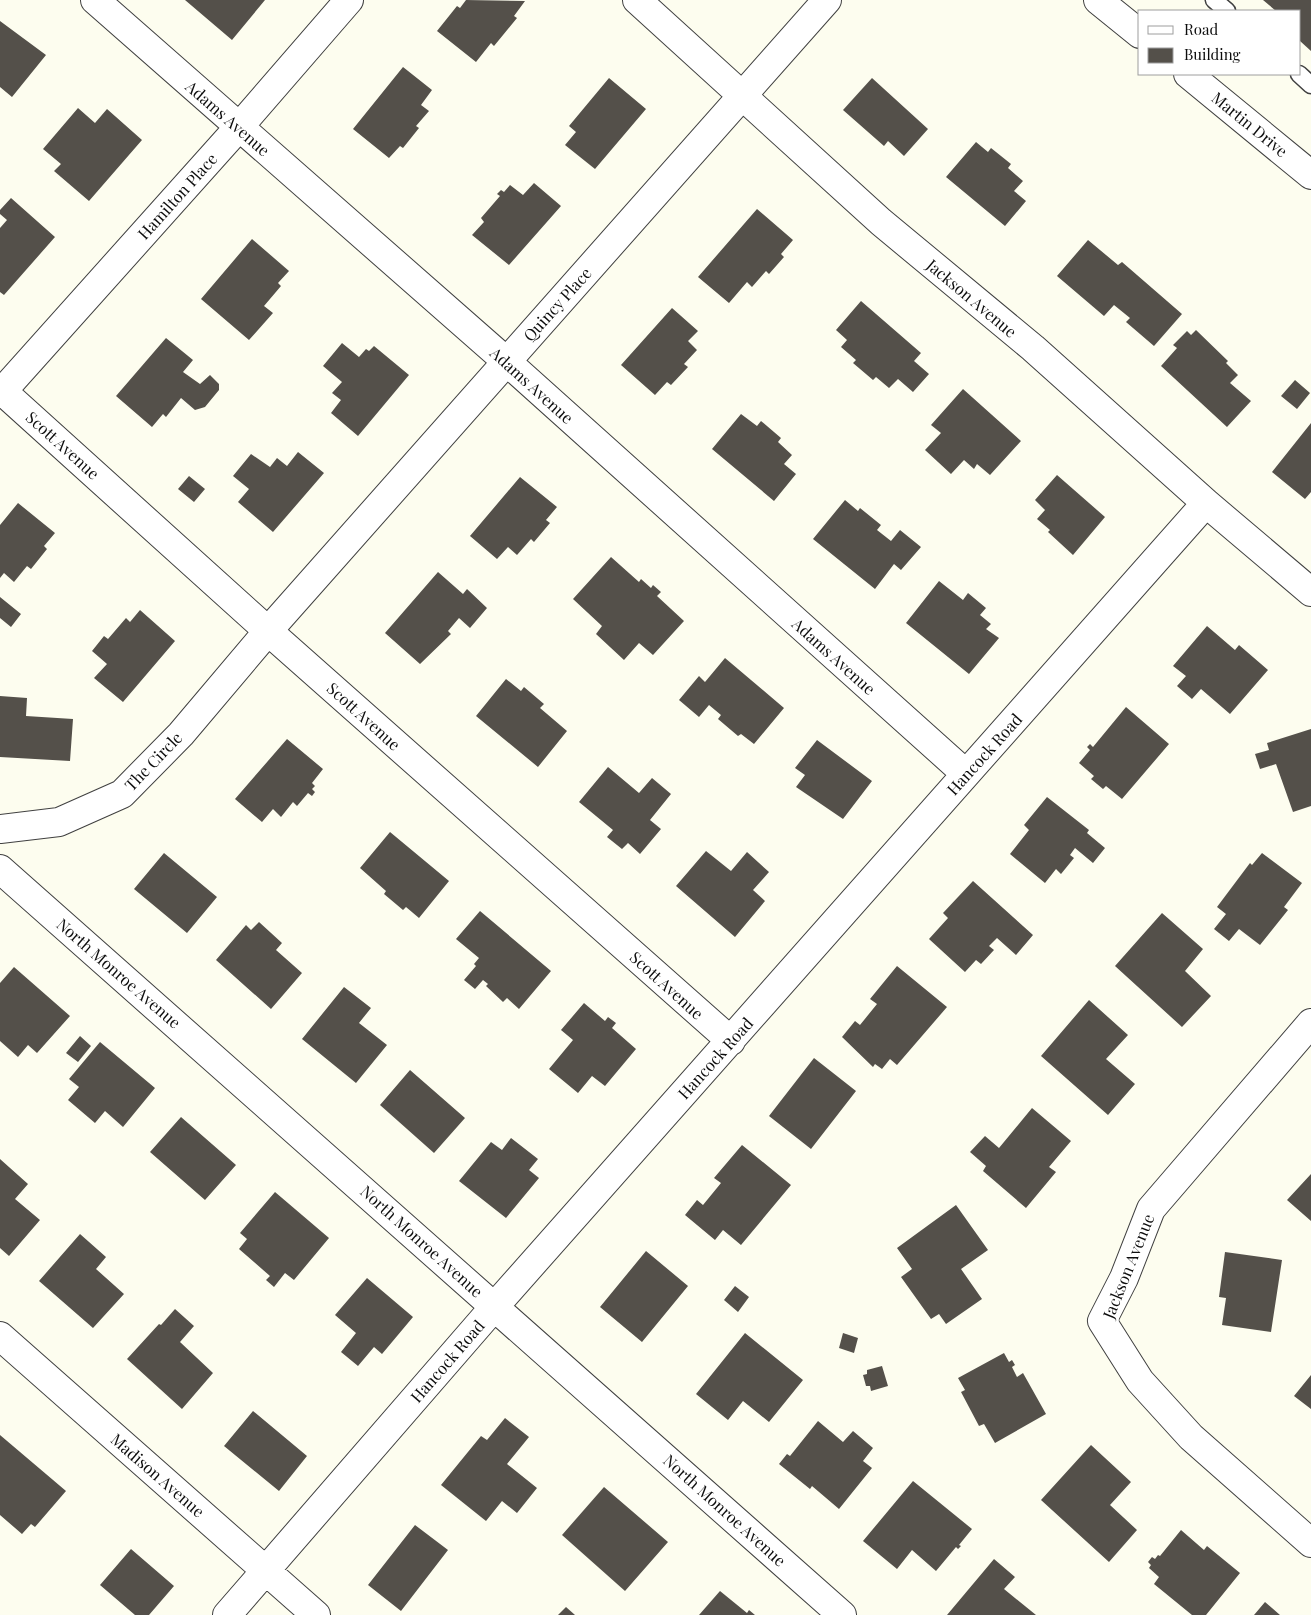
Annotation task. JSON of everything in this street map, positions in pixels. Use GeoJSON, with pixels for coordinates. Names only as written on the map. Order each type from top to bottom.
{"type":"FeatureCollection","features":[{"type":"Feature","properties":{"kind":"street","name":"Adams Avenue"},"geometry":{"type":"LineString","coordinates":[[95,0],[506,361],[966,774]]}},
{"type":"Feature","properties":{"kind":"street","name":"Hamilton Place"},"geometry":{"type":"LineString","coordinates":[[1,391],[239,127],[349,0]]}},
{"type":"Feature","properties":{"kind":"street","name":"Jackson Avenue"},"geometry":{"type":"LineString","coordinates":[[637,0],[881,222],[1033,348],[1206,503],[1311,592]]}},
{"type":"Feature","properties":{"kind":"street","name":"Quincy Place"},"geometry":{"type":"LineString","coordinates":[[268,631],[506,361],[744,96],[827,0]]}},
{"type":"Feature","properties":{"kind":"street"},"geometry":{"type":"LineString","coordinates":[[1098,0],[1138,32]]}},
{"type":"Feature","properties":{"kind":"street","name":"Martin Drive"},"geometry":{"type":"LineString","coordinates":[[1189,75],[1311,175]]}},
{"type":"Feature","properties":{"kind":"street","name":"Scott Avenue"},"geometry":{"type":"LineString","coordinates":[[1,391],[268,631],[731,1041]]}},
{"type":"Feature","properties":{"kind":"street","name":"Hancock Road"},"geometry":{"type":"LineString","coordinates":[[227,1615],[495,1306],[1206,503]]}},
{"type":"Feature","properties":{"kind":"street","name":"The Circle"},"geometry":{"type":"LineString","coordinates":[[0,829],[59,822],[122,794],[181,734],[268,631]]}},
{"type":"Feature","properties":{"kind":"street","name":"North Monroe Avenue"},"geometry":{"type":"LineString","coordinates":[[0,869],[842,1615]]}},
{"type":"Feature","properties":{"kind":"street","name":"Jackson Avenue"},"geometry":{"type":"LineString","coordinates":[[1311,1023],[1151,1209],[1124,1278],[1102,1321],[1140,1381],[1191,1437],[1311,1543]]}},
{"type":"Feature","properties":{"kind":"street","name":"Madison Avenue"},"geometry":{"type":"LineString","coordinates":[[0,1336],[316,1615]]}},
{"type":"Feature","properties":{"kind":"lane"},"geometry":{"type":"LineString","coordinates":[[1214,0],[1226,10]]}},
{"type":"Feature","properties":{"kind":"lane"},"geometry":{"type":"LineString","coordinates":[[1300,75],[1311,84]]}},
{"type":"Feature","properties":{"kind":"building"},"geometry":{"type":"Polygon","coordinates":[[[185,0],[265,0],[232,40],[185,0]]]}},
{"type":"Feature","properties":{"kind":"building"},"geometry":{"type":"Polygon","coordinates":[[[466,0],[525,1],[514,16],[517,18],[494,46],[491,43],[476,62],[437,31],[457,6],[460,8],[466,0]]]}},
{"type":"Feature","properties":{"kind":"building"},"geometry":{"type":"Polygon","coordinates":[[[1263,0],[1311,0],[1311,51],[1301,42],[1301,10],[1275,10],[1263,0]]]}},
{"type":"Feature","properties":{"kind":"building"},"geometry":{"type":"Polygon","coordinates":[[[0,21],[46,55],[12,97],[0,87],[0,21]]]}},
{"type":"Feature","properties":{"kind":"building"},"geometry":{"type":"Polygon","coordinates":[[[403,67],[432,90],[421,105],[429,111],[416,126],[419,128],[403,148],[400,146],[389,158],[353,129],[403,67]]]}},
{"type":"Feature","properties":{"kind":"building"},"geometry":{"type":"Polygon","coordinates":[[[609,78],[646,109],[595,169],[565,145],[576,132],[569,126],[609,78]]]}},
{"type":"Feature","properties":{"kind":"building"},"geometry":{"type":"Polygon","coordinates":[[[872,78],[928,129],[904,156],[888,141],[884,146],[843,110],[872,78]]]}},
{"type":"Feature","properties":{"kind":"building"},"geometry":{"type":"Polygon","coordinates":[[[78,108],[95,123],[107,109],[142,140],[89,201],[54,171],[61,164],[43,149],[78,108]]]}},
{"type":"Feature","properties":{"kind":"building"},"geometry":{"type":"Polygon","coordinates":[[[976,142],[988,152],[991,148],[1011,164],[1008,168],[1023,181],[1014,191],[1026,201],[1005,226],[946,177],[976,142]]]}},
{"type":"Feature","properties":{"kind":"building"},"geometry":{"type":"Polygon","coordinates":[[[534,183],[561,206],[509,265],[472,235],[484,222],[481,218],[500,196],[497,194],[501,190],[504,192],[510,185],[523,195],[534,183]]]}},
{"type":"Feature","properties":{"kind":"building"},"geometry":{"type":"Polygon","coordinates":[[[11,198],[55,237],[4,295],[0,292],[0,228],[7,220],[0,214],[0,210],[11,198]]]}},
{"type":"Feature","properties":{"kind":"building"},"geometry":{"type":"Polygon","coordinates":[[[757,209],[793,240],[781,254],[784,257],[769,274],[766,271],[752,287],[747,282],[729,303],[698,277],[757,209]]]}},
{"type":"Feature","properties":{"kind":"building"},"geometry":{"type":"Polygon","coordinates":[[[252,239],[289,271],[278,283],[281,286],[264,306],[273,313],[249,340],[201,299],[252,239]]]}},
{"type":"Feature","properties":{"kind":"building"},"geometry":{"type":"Polygon","coordinates":[[[1088,240],[1118,265],[1122,262],[1182,314],[1154,346],[1126,322],[1130,318],[1114,305],[1104,316],[1057,276],[1088,240]]]}},
{"type":"Feature","properties":{"kind":"building"},"geometry":{"type":"Polygon","coordinates":[[[861,301],[921,353],[914,361],[929,374],[913,392],[898,379],[889,388],[876,377],[873,380],[853,363],[856,360],[841,347],[847,340],[836,330],[861,301]]]}},
{"type":"Feature","properties":{"kind":"building"},"geometry":{"type":"Polygon","coordinates":[[[672,308],[698,331],[688,341],[697,350],[684,364],[688,367],[671,385],[667,382],[655,395],[621,365],[672,308]]]}},
{"type":"Feature","properties":{"kind":"building"},"geometry":{"type":"Polygon","coordinates":[[[1196,330],[1228,361],[1226,363],[1238,375],[1230,383],[1251,401],[1227,427],[1161,366],[1177,348],[1173,345],[1187,331],[1191,335],[1196,330]]]}},
{"type":"Feature","properties":{"kind":"building"},"geometry":{"type":"Polygon","coordinates":[[[166,338],[193,360],[183,372],[200,384],[210,375],[219,384],[219,390],[205,407],[195,410],[181,398],[166,417],[163,414],[152,427],[116,396],[166,338]]]}},
{"type":"Feature","properties":{"kind":"building"},"geometry":{"type":"Polygon","coordinates":[[[342,343],[359,357],[366,349],[369,351],[374,346],[409,375],[358,436],[331,413],[341,400],[332,393],[342,382],[323,366],[342,343]]]}},
{"type":"Feature","properties":{"kind":"building"},"geometry":{"type":"Polygon","coordinates":[[[1295,380],[1310,393],[1297,409],[1281,396],[1295,380]]]}},
{"type":"Feature","properties":{"kind":"building"},"geometry":{"type":"Polygon","coordinates":[[[963,389],[1021,441],[990,475],[977,464],[974,469],[964,460],[951,474],[925,450],[941,433],[931,425],[963,389]]]}},
{"type":"Feature","properties":{"kind":"building"},"geometry":{"type":"Polygon","coordinates":[[[741,414],[757,426],[761,421],[781,438],[778,442],[792,455],[784,464],[796,474],[774,501],[712,449],[741,414]]]}},
{"type":"Feature","properties":{"kind":"building"},"geometry":{"type":"Polygon","coordinates":[[[1311,423],[1311,492],[1305,499],[1272,472],[1311,423]]]}},
{"type":"Feature","properties":{"kind":"building"},"geometry":{"type":"Polygon","coordinates":[[[298,452],[324,473],[273,532],[238,502],[249,489],[233,476],[251,454],[270,467],[277,458],[287,466],[298,452]]]}},
{"type":"Feature","properties":{"kind":"building"},"geometry":{"type":"Polygon","coordinates":[[[1057,475],[1105,517],[1073,555],[1037,519],[1045,510],[1035,500],[1057,475]]]}},
{"type":"Feature","properties":{"kind":"building"},"geometry":{"type":"Polygon","coordinates":[[[189,476],[205,489],[194,502],[178,489],[189,476]]]}},
{"type":"Feature","properties":{"kind":"building"},"geometry":{"type":"Polygon","coordinates":[[[520,477],[557,507],[546,520],[550,523],[534,542],[531,539],[517,555],[508,547],[497,559],[470,536],[520,477]]]}},
{"type":"Feature","properties":{"kind":"building"},"geometry":{"type":"Polygon","coordinates":[[[845,500],[858,511],[860,508],[881,525],[877,530],[891,541],[900,530],[921,547],[901,570],[894,564],[875,589],[813,539],[845,500]]]}},
{"type":"Feature","properties":{"kind":"building"},"geometry":{"type":"Polygon","coordinates":[[[18,503],[55,533],[44,546],[47,549],[31,569],[27,566],[14,582],[4,573],[0,578],[0,525],[18,503]]]}},
{"type":"Feature","properties":{"kind":"building"},"geometry":{"type":"Polygon","coordinates":[[[611,557],[639,582],[641,579],[651,588],[653,585],[661,592],[657,596],[684,621],[653,655],[639,643],[624,660],[596,634],[602,626],[573,599],[611,557]]]}},
{"type":"Feature","properties":{"kind":"building"},"geometry":{"type":"Polygon","coordinates":[[[438,572],[463,594],[467,589],[487,608],[470,628],[459,618],[448,631],[451,634],[420,664],[385,633],[438,572]]]}},
{"type":"Feature","properties":{"kind":"building"},"geometry":{"type":"Polygon","coordinates":[[[939,581],[963,600],[968,593],[986,608],[980,615],[991,624],[986,629],[999,638],[969,674],[906,623],[939,581]]]}},
{"type":"Feature","properties":{"kind":"building"},"geometry":{"type":"Polygon","coordinates":[[[0,597],[21,614],[11,627],[0,618],[0,597]]]}},
{"type":"Feature","properties":{"kind":"building"},"geometry":{"type":"Polygon","coordinates":[[[140,610],[175,641],[123,702],[94,678],[107,664],[92,651],[104,636],[108,639],[126,618],[130,622],[140,610]]]}},
{"type":"Feature","properties":{"kind":"building"},"geometry":{"type":"Polygon","coordinates":[[[1207,626],[1235,650],[1239,645],[1268,670],[1230,714],[1201,689],[1192,699],[1177,686],[1186,676],[1173,666],[1207,626]]]}},
{"type":"Feature","properties":{"kind":"building"},"geometry":{"type":"Polygon","coordinates":[[[725,658],[784,708],[754,744],[741,734],[738,736],[718,719],[721,715],[709,705],[699,717],[679,700],[699,676],[705,682],[725,658]]]}},
{"type":"Feature","properties":{"kind":"building"},"geometry":{"type":"Polygon","coordinates":[[[506,679],[521,691],[524,687],[544,704],[540,708],[567,731],[538,767],[476,716],[506,679]]]}},
{"type":"Feature","properties":{"kind":"building"},"geometry":{"type":"Polygon","coordinates":[[[0,696],[27,698],[26,716],[73,719],[70,761],[0,757],[0,696]]]}},
{"type":"Feature","properties":{"kind":"building"},"geometry":{"type":"Polygon","coordinates":[[[1126,707],[1169,744],[1122,799],[1106,786],[1103,789],[1091,779],[1094,776],[1079,763],[1090,750],[1087,747],[1090,744],[1093,747],[1126,707]]]}},
{"type":"Feature","properties":{"kind":"building"},"geometry":{"type":"Polygon","coordinates":[[[1311,729],[1311,806],[1293,812],[1276,764],[1260,769],[1255,754],[1269,750],[1267,743],[1311,729]]]}},
{"type":"Feature","properties":{"kind":"building"},"geometry":{"type":"Polygon","coordinates":[[[287,739],[323,769],[312,783],[315,786],[312,789],[315,792],[312,796],[308,793],[297,806],[293,802],[281,817],[273,809],[262,822],[235,799],[287,739]]]}},
{"type":"Feature","properties":{"kind":"building"},"geometry":{"type":"Polygon","coordinates":[[[817,740],[872,781],[843,819],[796,787],[805,775],[795,768],[817,740]]]}},
{"type":"Feature","properties":{"kind":"building"},"geometry":{"type":"Polygon","coordinates":[[[608,767],[639,793],[652,778],[671,794],[650,820],[661,829],[640,854],[628,843],[622,849],[607,837],[613,830],[579,802],[608,767]]]}},
{"type":"Feature","properties":{"kind":"building"},"geometry":{"type":"Polygon","coordinates":[[[1047,797],[1089,830],[1087,833],[1105,848],[1093,863],[1075,848],[1070,855],[1074,858],[1061,874],[1056,869],[1045,883],[1010,854],[1029,830],[1024,825],[1047,797]]]}},
{"type":"Feature","properties":{"kind":"building"},"geometry":{"type":"Polygon","coordinates":[[[390,832],[449,881],[419,918],[406,907],[403,910],[384,894],[386,891],[360,868],[390,832]]]}},
{"type":"Feature","properties":{"kind":"building"},"geometry":{"type":"Polygon","coordinates":[[[706,851],[731,871],[747,852],[769,872],[753,890],[765,901],[735,937],[676,886],[706,851]]]}},
{"type":"Feature","properties":{"kind":"building"},"geometry":{"type":"Polygon","coordinates":[[[164,853],[217,897],[187,933],[134,889],[164,853]]]}},
{"type":"Feature","properties":{"kind":"building"},"geometry":{"type":"Polygon","coordinates":[[[1262,853],[1302,883],[1284,907],[1288,910],[1260,945],[1239,929],[1229,941],[1214,929],[1226,914],[1217,907],[1250,863],[1252,865],[1262,853]]]}},
{"type":"Feature","properties":{"kind":"building"},"geometry":{"type":"Polygon","coordinates":[[[973,881],[1033,935],[1016,955],[997,938],[989,946],[994,950],[981,964],[976,960],[965,972],[929,939],[948,918],[943,913],[973,881]]]}},
{"type":"Feature","properties":{"kind":"building"},"geometry":{"type":"Polygon","coordinates":[[[480,911],[551,971],[519,1009],[507,998],[503,1002],[486,986],[488,984],[483,980],[475,989],[464,980],[476,966],[474,964],[479,958],[456,939],[480,911]]]}},
{"type":"Feature","properties":{"kind":"building"},"geometry":{"type":"Polygon","coordinates":[[[1162,913],[1203,949],[1185,971],[1211,996],[1182,1027],[1115,966],[1162,913]]]}},
{"type":"Feature","properties":{"kind":"building"},"geometry":{"type":"Polygon","coordinates":[[[259,922],[282,943],[276,950],[302,973],[271,1009],[216,960],[246,925],[251,930],[259,922]]]}},
{"type":"Feature","properties":{"kind":"building"},"geometry":{"type":"Polygon","coordinates":[[[897,966],[947,1007],[897,1065],[890,1059],[882,1069],[875,1064],[873,1067],[842,1037],[855,1021],[860,1025],[877,1004],[870,999],[897,966]]]}},
{"type":"Feature","properties":{"kind":"building"},"geometry":{"type":"Polygon","coordinates":[[[14,967],[70,1016],[37,1053],[28,1045],[18,1057],[0,1041],[0,983],[14,967]]]}},
{"type":"Feature","properties":{"kind":"building"},"geometry":{"type":"Polygon","coordinates":[[[344,987],[371,1008],[359,1023],[387,1045],[356,1083],[302,1039],[344,987]]]}},
{"type":"Feature","properties":{"kind":"building"},"geometry":{"type":"Polygon","coordinates":[[[1089,1000],[1128,1035],[1106,1059],[1135,1084],[1108,1115],[1041,1056],[1089,1000]]]}},
{"type":"Feature","properties":{"kind":"building"},"geometry":{"type":"Polygon","coordinates":[[[584,1003],[605,1021],[608,1017],[616,1023],[612,1028],[636,1049],[605,1086],[592,1076],[578,1093],[549,1069],[573,1040],[561,1030],[584,1003]]]}},
{"type":"Feature","properties":{"kind":"building"},"geometry":{"type":"Polygon","coordinates":[[[80,1036],[91,1046],[78,1062],[66,1053],[80,1036]]]}},
{"type":"Feature","properties":{"kind":"building"},"geometry":{"type":"Polygon","coordinates":[[[100,1042],[155,1088],[123,1127],[105,1111],[95,1123],[68,1100],[79,1087],[69,1079],[100,1042]]]}},
{"type":"Feature","properties":{"kind":"building"},"geometry":{"type":"Polygon","coordinates":[[[814,1058],[856,1091],[811,1149],[769,1116],[814,1058]]]}},
{"type":"Feature","properties":{"kind":"building"},"geometry":{"type":"Polygon","coordinates":[[[410,1070],[465,1118],[434,1153],[380,1105],[410,1070]]]}},
{"type":"Feature","properties":{"kind":"building"},"geometry":{"type":"Polygon","coordinates":[[[1032,1108],[1071,1141],[1049,1167],[1056,1172],[1026,1208],[983,1171],[986,1166],[970,1152],[985,1136],[999,1148],[1032,1108]]]}},
{"type":"Feature","properties":{"kind":"building"},"geometry":{"type":"Polygon","coordinates":[[[181,1117],[236,1165],[205,1200],[150,1152],[181,1117]]]}},
{"type":"Feature","properties":{"kind":"building"},"geometry":{"type":"Polygon","coordinates":[[[511,1138],[538,1159],[529,1170],[539,1178],[506,1218],[459,1181],[491,1142],[502,1150],[511,1138]]]}},
{"type":"Feature","properties":{"kind":"building"},"geometry":{"type":"Polygon","coordinates":[[[742,1145],[791,1185],[741,1245],[723,1230],[715,1240],[685,1215],[697,1200],[703,1205],[721,1183],[714,1178],[742,1145]]]}},
{"type":"Feature","properties":{"kind":"building"},"geometry":{"type":"Polygon","coordinates":[[[0,1159],[28,1184],[15,1199],[40,1220],[9,1256],[0,1248],[0,1159]]]}},
{"type":"Feature","properties":{"kind":"building"},"geometry":{"type":"Polygon","coordinates":[[[1311,1174],[1311,1221],[1287,1200],[1311,1174]]]}},
{"type":"Feature","properties":{"kind":"building"},"geometry":{"type":"Polygon","coordinates":[[[275,1192],[329,1238],[294,1280],[285,1273],[274,1287],[266,1280],[270,1276],[239,1249],[247,1239],[240,1233],[275,1192]]]}},
{"type":"Feature","properties":{"kind":"building"},"geometry":{"type":"Polygon","coordinates":[[[956,1205],[988,1250],[961,1269],[982,1299],[946,1324],[939,1314],[931,1319],[901,1277],[912,1269],[897,1248],[956,1205]]]}},
{"type":"Feature","properties":{"kind":"building"},"geometry":{"type":"Polygon","coordinates":[[[80,1234],[106,1257],[96,1269],[124,1294],[93,1328],[39,1281],[80,1234]]]}},
{"type":"Feature","properties":{"kind":"building"},"geometry":{"type":"Polygon","coordinates":[[[646,1251],[688,1286],[642,1342],[600,1307],[646,1251]]]}},
{"type":"Feature","properties":{"kind":"building"},"geometry":{"type":"Polygon","coordinates":[[[1225,1252],[1282,1260],[1271,1332],[1222,1325],[1226,1298],[1219,1297],[1225,1252]]]}},
{"type":"Feature","properties":{"kind":"building"},"geometry":{"type":"Polygon","coordinates":[[[367,1278],[413,1317],[382,1354],[374,1347],[358,1366],[341,1352],[356,1333],[335,1315],[367,1278]]]}},
{"type":"Feature","properties":{"kind":"building"},"geometry":{"type":"Polygon","coordinates":[[[735,1286],[749,1297],[738,1312],[724,1300],[735,1286]]]}},
{"type":"Feature","properties":{"kind":"building"},"geometry":{"type":"Polygon","coordinates":[[[175,1309],[194,1326],[180,1342],[213,1373],[182,1409],[127,1359],[175,1309]]]}},
{"type":"Feature","properties":{"kind":"building"},"geometry":{"type":"Polygon","coordinates":[[[745,1333],[803,1380],[769,1422],[743,1401],[728,1420],[696,1394],[745,1333]]]}},
{"type":"Feature","properties":{"kind":"building"},"geometry":{"type":"Polygon","coordinates":[[[843,1333],[858,1338],[854,1353],[839,1348],[843,1333]]]}},
{"type":"Feature","properties":{"kind":"building"},"geometry":{"type":"Polygon","coordinates":[[[1004,1353],[1009,1362],[1012,1360],[1015,1365],[1012,1367],[1017,1377],[1023,1373],[1046,1414],[995,1443],[984,1424],[979,1426],[961,1392],[965,1390],[958,1378],[1004,1353]]]}},
{"type":"Feature","properties":{"kind":"building"},"geometry":{"type":"Polygon","coordinates":[[[882,1366],[888,1386],[871,1391],[870,1386],[866,1386],[863,1375],[867,1374],[867,1370],[882,1366]]]}},
{"type":"Feature","properties":{"kind":"building"},"geometry":{"type":"Polygon","coordinates":[[[1311,1375],[1311,1409],[1294,1396],[1311,1375]]]}},
{"type":"Feature","properties":{"kind":"building"},"geometry":{"type":"Polygon","coordinates":[[[253,1411],[307,1456],[279,1491],[224,1446],[253,1411]]]}},
{"type":"Feature","properties":{"kind":"building"},"geometry":{"type":"Polygon","coordinates":[[[505,1418],[529,1437],[507,1464],[537,1488],[517,1513],[502,1501],[486,1521],[441,1485],[481,1436],[487,1440],[505,1418]]]}},
{"type":"Feature","properties":{"kind":"building"},"geometry":{"type":"Polygon","coordinates":[[[818,1421],[843,1442],[853,1431],[873,1448],[863,1461],[872,1468],[839,1509],[812,1486],[810,1489],[779,1464],[787,1454],[790,1456],[818,1421]]]}},
{"type":"Feature","properties":{"kind":"building"},"geometry":{"type":"Polygon","coordinates":[[[0,1435],[66,1491],[35,1527],[31,1524],[22,1534],[0,1515],[0,1435]]]}},
{"type":"Feature","properties":{"kind":"building"},"geometry":{"type":"Polygon","coordinates":[[[1091,1445],[1131,1482],[1110,1505],[1137,1530],[1109,1562],[1041,1500],[1091,1445]]]}},
{"type":"Feature","properties":{"kind":"building"},"geometry":{"type":"Polygon","coordinates":[[[913,1481],[972,1529],[959,1545],[961,1546],[958,1549],[956,1547],[936,1571],[912,1550],[897,1569],[863,1541],[913,1481]]]}},
{"type":"Feature","properties":{"kind":"building"},"geometry":{"type":"Polygon","coordinates":[[[604,1487],[668,1542],[625,1591],[562,1535],[604,1487]]]}},
{"type":"Feature","properties":{"kind":"building"},"geometry":{"type":"Polygon","coordinates":[[[415,1525],[448,1550],[401,1611],[368,1585],[415,1525]]]}},
{"type":"Feature","properties":{"kind":"building"},"geometry":{"type":"Polygon","coordinates":[[[1181,1530],[1204,1550],[1207,1546],[1240,1573],[1206,1615],[1192,1615],[1154,1584],[1159,1577],[1149,1568],[1151,1565],[1148,1562],[1152,1557],[1155,1559],[1158,1555],[1160,1556],[1181,1530]]]}},
{"type":"Feature","properties":{"kind":"building"},"geometry":{"type":"Polygon","coordinates":[[[131,1549],[174,1586],[149,1615],[135,1615],[100,1585],[131,1549]]]}},
{"type":"Feature","properties":{"kind":"building"},"geometry":{"type":"Polygon","coordinates":[[[994,1559],[1015,1577],[1004,1589],[1036,1615],[947,1615],[994,1559]]]}},
{"type":"Feature","properties":{"kind":"building"},"geometry":{"type":"Polygon","coordinates":[[[720,1591],[747,1613],[749,1610],[755,1615],[699,1615],[720,1591]]]}},
{"type":"Feature","properties":{"kind":"building"},"geometry":{"type":"Polygon","coordinates":[[[1265,1602],[1280,1615],[1254,1615],[1265,1602]]]}},
{"type":"Feature","properties":{"kind":"building"},"geometry":{"type":"Polygon","coordinates":[[[566,1607],[575,1615],[558,1615],[566,1607]]]}}]}
